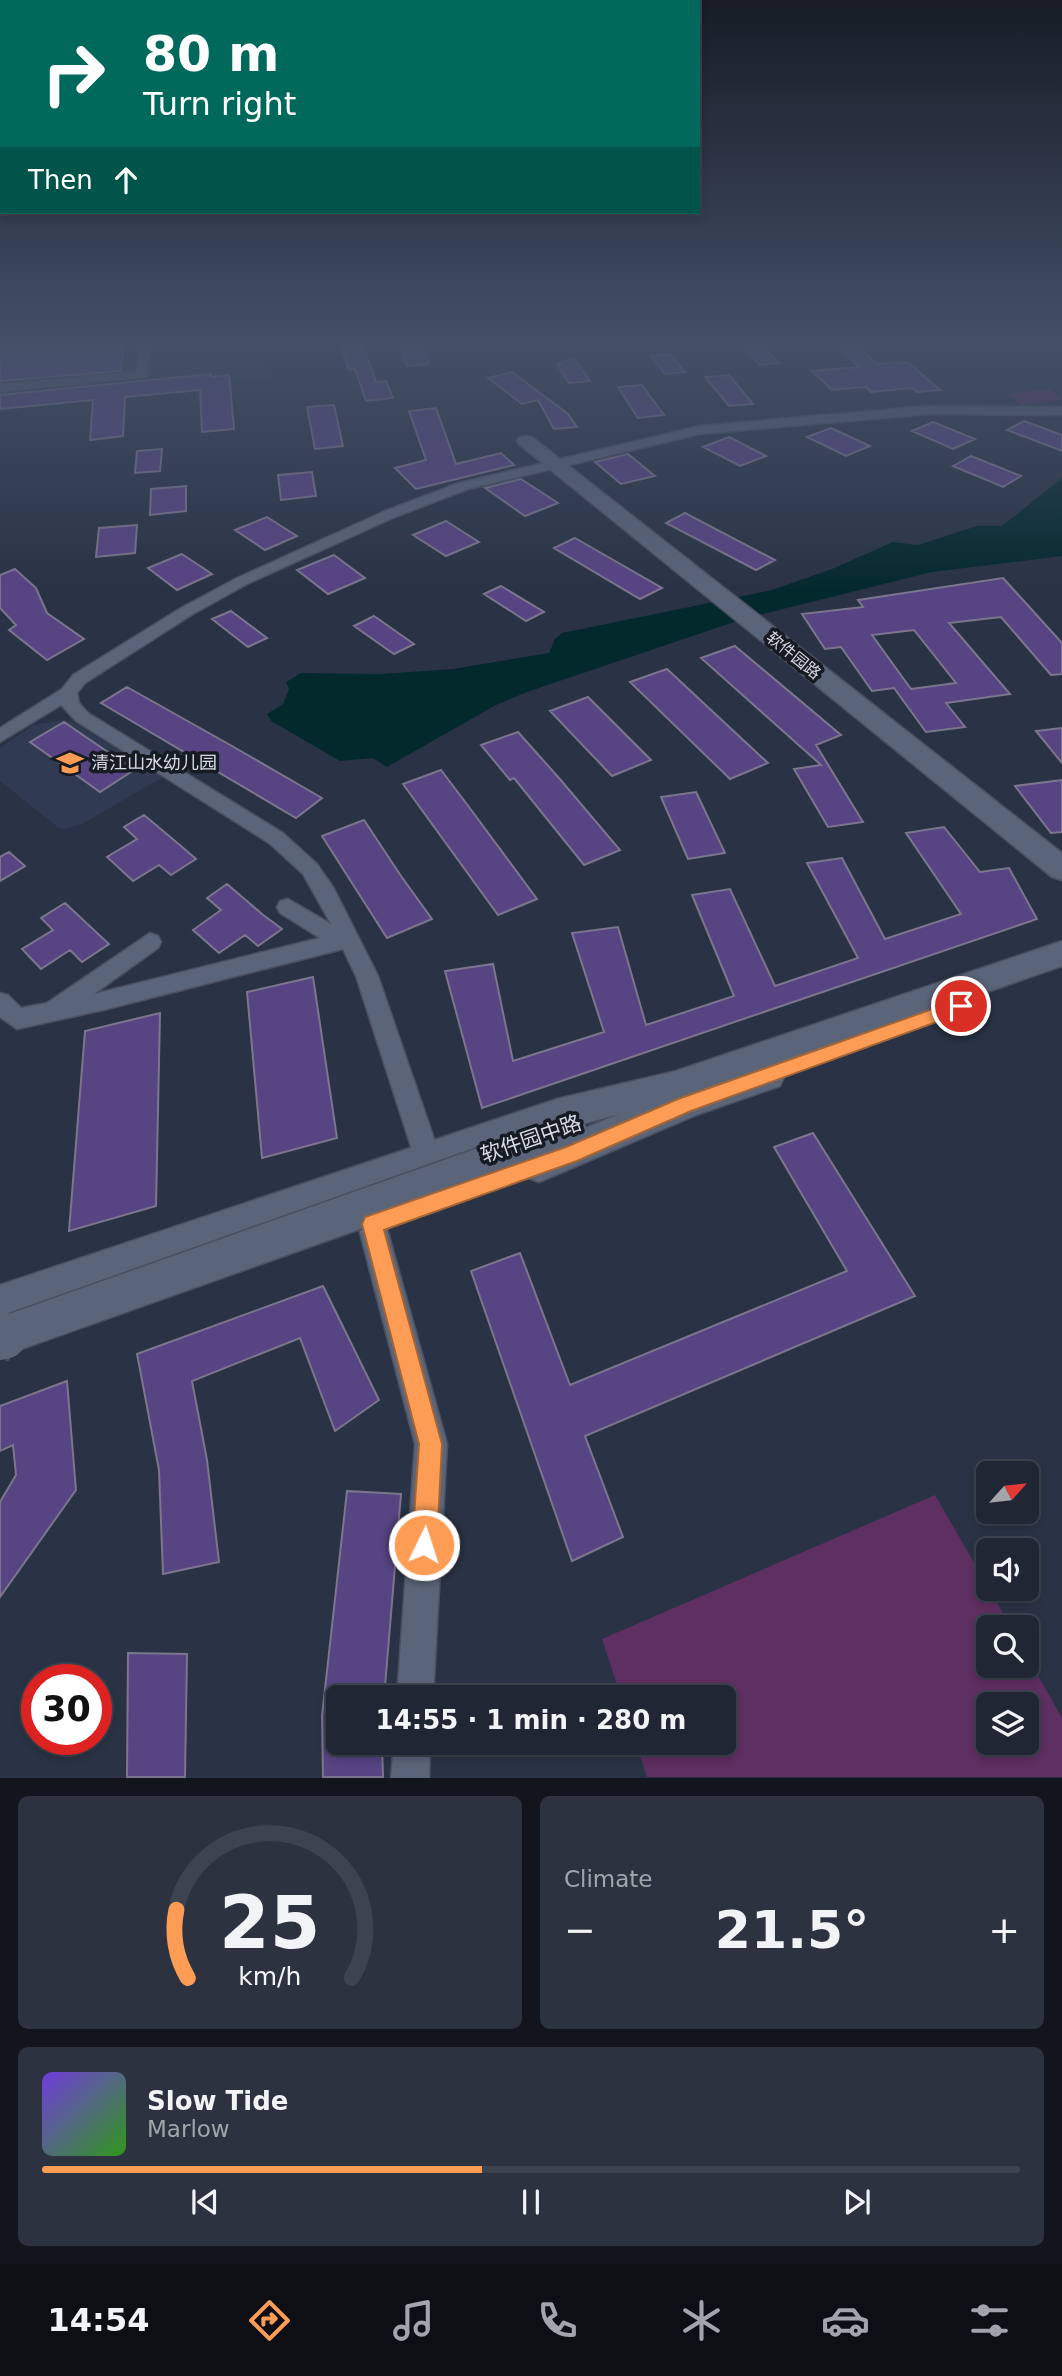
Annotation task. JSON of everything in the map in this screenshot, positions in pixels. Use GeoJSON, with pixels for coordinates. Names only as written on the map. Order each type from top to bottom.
{"type":"FeatureCollection","features":[{"type":"Feature","properties":{"kind":"main road","name":"软件园路"},"geometry":{"type":"LineString","coordinates":[[526,442],[1062,869]]}},
{"type":"Feature","properties":{"kind":"main road","name":"软件园中路"},"geometry":{"type":"LineString","coordinates":[[679,1095],[1062,953]]}},
{"type":"Feature","properties":{"kind":"main road","name":"软件园中路"},"geometry":{"type":"LineString","coordinates":[[0,1325],[568,1131],[1062,970]]}},
{"type":"Feature","properties":{"kind":"main road"},"geometry":{"type":"LineString","coordinates":[[0,1305],[569,1112],[679,1095]]}},
{"type":"Feature","properties":{"kind":"main road"},"geometry":{"type":"LineString","coordinates":[[0,1353],[570,1154],[679,1095]]}},
{"type":"Feature","properties":{"kind":"main road","name":"软件园中路"},"geometry":{"type":"LineString","coordinates":[[0,1337],[568,1131]]}},
{"type":"Feature","properties":{"kind":"main road"},"geometry":{"type":"LineString","coordinates":[[265,1214],[247,1227],[240,1236],[238,1247],[243,1256],[274,1259]]}},
{"type":"Feature","properties":{"kind":"street"},"geometry":{"type":"LineString","coordinates":[[0,736],[68,694],[79,678],[97,665],[187,611],[297,554],[446,492],[700,430],[769,424]]}},
{"type":"Feature","properties":{"kind":"street"},"geometry":{"type":"LineString","coordinates":[[68,694],[70,705],[82,717],[276,838],[295,854],[323,887],[367,976],[428,1159]]}},
{"type":"Feature","properties":{"kind":"street"},"geometry":{"type":"LineString","coordinates":[[288,907],[319,929],[350,939]]}},
{"type":"Feature","properties":{"kind":"street"},"geometry":{"type":"LineString","coordinates":[[0,1002],[17,1019],[350,939]]}},
{"type":"Feature","properties":{"kind":"street"},"geometry":{"type":"LineString","coordinates":[[49,1012],[150,942]]}},
{"type":"Feature","properties":{"kind":"street"},"geometry":{"type":"LineString","coordinates":[[372,1224],[431,1444],[416,1685]]}},
{"type":"Feature","properties":{"kind":"street"},"geometry":{"type":"LineString","coordinates":[[410,1777],[411,1755]]}},
{"type":"Feature","properties":{"kind":"shaded area"},"geometry":{"type":"Polygon","coordinates":[[[1062,478],[1062,556],[932,572],[743,619],[527,692],[496,705],[387,767],[373,758],[340,761],[271,721],[267,714],[283,704],[289,689],[286,682],[301,673],[380,674],[453,669],[549,653],[555,639],[562,633],[772,590],[832,569],[893,542],[918,545],[977,526],[1002,526],[1062,478]]]}},
{"type":"Feature","properties":{"kind":"shaded area","name":"清江山水幼儿园"},"geometry":{"type":"Polygon","coordinates":[[[63,720],[73,722],[163,777],[82,824],[66,829],[59,828],[0,781],[0,748],[33,725],[63,720]]]}},
{"type":"Feature","properties":{"kind":"shaded area"},"geometry":{"type":"Polygon","coordinates":[[[935,1495],[976,1566],[976,1601],[996,1601],[1004,1615],[976,1615],[976,1678],[1039,1677],[1062,1718],[1062,1777],[647,1777],[640,1755],[736,1755],[736,1685],[617,1685],[602,1639],[935,1495]]]}},
{"type":"Feature","properties":{"kind":"building"},"geometry":{"type":"Polygon","coordinates":[[[91,424],[124,424],[123,436],[90,440],[91,424]]]}},
{"type":"Feature","properties":{"kind":"building"},"geometry":{"type":"Polygon","coordinates":[[[202,424],[234,424],[234,429],[202,432],[202,424]]]}},
{"type":"Feature","properties":{"kind":"building"},"geometry":{"type":"Polygon","coordinates":[[[310,424],[338,424],[343,446],[315,449],[310,424]]]}},
{"type":"Feature","properties":{"kind":"building"},"geometry":{"type":"Polygon","coordinates":[[[414,424],[442,424],[456,464],[501,453],[514,465],[416,489],[395,468],[426,460],[414,424]]]}},
{"type":"Feature","properties":{"kind":"building"},"geometry":{"type":"Polygon","coordinates":[[[551,424],[575,424],[577,427],[554,429],[551,424]]]}},
{"type":"Feature","properties":{"kind":"building"},"geometry":{"type":"Polygon","coordinates":[[[928,424],[938,424],[975,439],[953,449],[912,431],[928,424]]]}},
{"type":"Feature","properties":{"kind":"building"},"geometry":{"type":"Polygon","coordinates":[[[1018,424],[1032,424],[1062,435],[1062,451],[1007,430],[1018,424]]]}},
{"type":"Feature","properties":{"kind":"building"},"geometry":{"type":"Polygon","coordinates":[[[831,428],[870,446],[846,456],[807,437],[831,428]]]}},
{"type":"Feature","properties":{"kind":"building"},"geometry":{"type":"Polygon","coordinates":[[[729,437],[766,456],[740,466],[703,447],[729,437]]]}},
{"type":"Feature","properties":{"kind":"building"},"geometry":{"type":"Polygon","coordinates":[[[162,449],[160,471],[135,473],[137,451],[162,449]]]}},
{"type":"Feature","properties":{"kind":"building"},"geometry":{"type":"Polygon","coordinates":[[[628,454],[655,476],[621,484],[595,462],[628,454]]]}},
{"type":"Feature","properties":{"kind":"building"},"geometry":{"type":"Polygon","coordinates":[[[971,456],[1021,476],[1003,487],[953,466],[971,456]]]}},
{"type":"Feature","properties":{"kind":"building"},"geometry":{"type":"Polygon","coordinates":[[[312,472],[316,496],[281,500],[278,475],[312,472]]]}},
{"type":"Feature","properties":{"kind":"building"},"geometry":{"type":"Polygon","coordinates":[[[521,479],[558,503],[525,516],[485,488],[521,479]]]}},
{"type":"Feature","properties":{"kind":"building"},"geometry":{"type":"Polygon","coordinates":[[[186,486],[186,511],[150,515],[151,489],[186,486]]]}},
{"type":"Feature","properties":{"kind":"building"},"geometry":{"type":"Polygon","coordinates":[[[685,513],[775,560],[756,570],[666,523],[685,513]]]}},
{"type":"Feature","properties":{"kind":"building"},"geometry":{"type":"Polygon","coordinates":[[[267,517],[297,536],[265,550],[235,530],[267,517]]]}},
{"type":"Feature","properties":{"kind":"building"},"geometry":{"type":"Polygon","coordinates":[[[446,521],[479,542],[446,556],[413,535],[446,521]]]}},
{"type":"Feature","properties":{"kind":"building"},"geometry":{"type":"Polygon","coordinates":[[[137,525],[135,553],[96,557],[99,528],[137,525]]]}},
{"type":"Feature","properties":{"kind":"building"},"geometry":{"type":"Polygon","coordinates":[[[575,538],[662,588],[640,599],[554,548],[575,538]]]}},
{"type":"Feature","properties":{"kind":"building"},"geometry":{"type":"Polygon","coordinates":[[[182,554],[212,574],[177,590],[148,568],[182,554]]]}},
{"type":"Feature","properties":{"kind":"building"},"geometry":{"type":"Polygon","coordinates":[[[334,555],[365,578],[328,594],[297,570],[334,555]]]}},
{"type":"Feature","properties":{"kind":"building"},"geometry":{"type":"Polygon","coordinates":[[[15,569],[36,588],[47,613],[84,639],[47,660],[9,630],[16,625],[0,608],[0,575],[15,569]]]}},
{"type":"Feature","properties":{"kind":"building"},"geometry":{"type":"Polygon","coordinates":[[[1003,578],[1062,643],[1062,674],[1051,675],[1001,617],[949,623],[1010,694],[946,703],[965,727],[926,732],[894,688],[872,691],[841,647],[825,649],[802,614],[863,607],[858,600],[1003,578]],[[914,630],[872,635],[911,689],[956,683],[914,630]]]}},
{"type":"Feature","properties":{"kind":"building"},"geometry":{"type":"Polygon","coordinates":[[[501,586],[544,612],[526,621],[484,594],[501,586]]]}},
{"type":"Feature","properties":{"kind":"building"},"geometry":{"type":"Polygon","coordinates":[[[231,611],[267,638],[248,647],[212,619],[231,611]]]}},
{"type":"Feature","properties":{"kind":"building"},"geometry":{"type":"Polygon","coordinates":[[[374,616],[414,644],[394,654],[354,626],[374,616]]]}},
{"type":"Feature","properties":{"kind":"building"},"geometry":{"type":"Polygon","coordinates":[[[735,646],[841,735],[816,745],[863,822],[828,827],[794,769],[821,765],[701,658],[735,646]]]}},
{"type":"Feature","properties":{"kind":"building"},"geometry":{"type":"Polygon","coordinates":[[[667,669],[768,763],[730,779],[630,682],[667,669]]]}},
{"type":"Feature","properties":{"kind":"building"},"geometry":{"type":"Polygon","coordinates":[[[127,687],[322,798],[296,818],[101,703],[127,687]]]}},
{"type":"Feature","properties":{"kind":"building"},"geometry":{"type":"Polygon","coordinates":[[[588,697],[651,760],[612,776],[550,711],[588,697]]]}},
{"type":"Feature","properties":{"kind":"building"},"geometry":{"type":"Polygon","coordinates":[[[64,722],[134,770],[100,792],[30,742],[64,722]]]}},
{"type":"Feature","properties":{"kind":"building"},"geometry":{"type":"Polygon","coordinates":[[[1062,728],[1062,763],[1036,731],[1062,728]]]}},
{"type":"Feature","properties":{"kind":"building"},"geometry":{"type":"Polygon","coordinates":[[[518,732],[620,850],[584,865],[514,778],[510,780],[481,745],[518,732]]]}},
{"type":"Feature","properties":{"kind":"building"},"geometry":{"type":"Polygon","coordinates":[[[441,770],[537,899],[498,915],[403,784],[441,770]]]}},
{"type":"Feature","properties":{"kind":"building"},"geometry":{"type":"Polygon","coordinates":[[[1062,780],[1062,832],[1051,833],[1015,786],[1062,780]]]}},
{"type":"Feature","properties":{"kind":"building"},"geometry":{"type":"Polygon","coordinates":[[[696,792],[725,853],[688,859],[661,797],[696,792]]]}},
{"type":"Feature","properties":{"kind":"building"},"geometry":{"type":"Polygon","coordinates":[[[144,815],[196,859],[171,875],[159,865],[133,881],[107,857],[137,839],[124,827],[144,815]]]}},
{"type":"Feature","properties":{"kind":"building"},"geometry":{"type":"Polygon","coordinates":[[[364,820],[432,919],[387,938],[322,836],[364,820]]]}},
{"type":"Feature","properties":{"kind":"building"},"geometry":{"type":"Polygon","coordinates":[[[944,827],[980,872],[1009,868],[1037,919],[482,1108],[445,971],[493,964],[513,1061],[604,1032],[572,933],[618,927],[646,1025],[734,996],[692,895],[730,889],[775,986],[858,958],[807,863],[842,858],[885,939],[961,914],[906,833],[944,827]]]}},
{"type":"Feature","properties":{"kind":"building"},"geometry":{"type":"Polygon","coordinates":[[[9,852],[25,866],[0,881],[0,857],[9,852]]]}},
{"type":"Feature","properties":{"kind":"building"},"geometry":{"type":"Polygon","coordinates":[[[227,884],[282,929],[258,946],[245,935],[219,953],[193,930],[221,910],[207,898],[227,884]]]}},
{"type":"Feature","properties":{"kind":"building"},"geometry":{"type":"Polygon","coordinates":[[[65,903],[109,944],[82,962],[70,950],[41,969],[22,949],[53,930],[41,918],[65,903]]]}},
{"type":"Feature","properties":{"kind":"building"},"geometry":{"type":"Polygon","coordinates":[[[313,977],[337,1138],[262,1158],[247,992],[313,977]]]}},
{"type":"Feature","properties":{"kind":"building"},"geometry":{"type":"Polygon","coordinates":[[[160,1013],[156,1206],[69,1231],[85,1031],[160,1013]]]}},
{"type":"Feature","properties":{"kind":"building"},"geometry":{"type":"Polygon","coordinates":[[[813,1133],[915,1296],[585,1436],[623,1537],[572,1561],[471,1271],[520,1253],[570,1385],[847,1271],[774,1147],[813,1133]]]}},
{"type":"Feature","properties":{"kind":"building"},"geometry":{"type":"Polygon","coordinates":[[[323,1286],[379,1400],[335,1431],[300,1338],[192,1381],[207,1460],[219,1562],[163,1574],[159,1470],[137,1354],[323,1286]]]}},
{"type":"Feature","properties":{"kind":"building"},"geometry":{"type":"Polygon","coordinates":[[[67,1381],[76,1490],[0,1597],[0,1502],[16,1475],[13,1445],[0,1451],[0,1406],[67,1381]]]}},
{"type":"Feature","properties":{"kind":"building"},"geometry":{"type":"Polygon","coordinates":[[[347,1491],[401,1494],[385,1685],[326,1685],[326,1755],[382,1755],[383,1777],[323,1777],[322,1716],[347,1491]]]}},
{"type":"Feature","properties":{"kind":"building"},"geometry":{"type":"Polygon","coordinates":[[[128,1653],[187,1654],[185,1777],[127,1777],[128,1653]]]}},
{"type":"Feature","properties":{"kind":"place","name":"清江山水幼儿园"},"geometry":{"type":"Point","coordinates":[70,763]}},
{"type":"Feature","properties":{"kind":"route"},"geometry":{"type":"LineString","coordinates":[[424,1545],[431,1444],[372,1224],[570,1154],[684,1104],[961,1006]]}}]}
